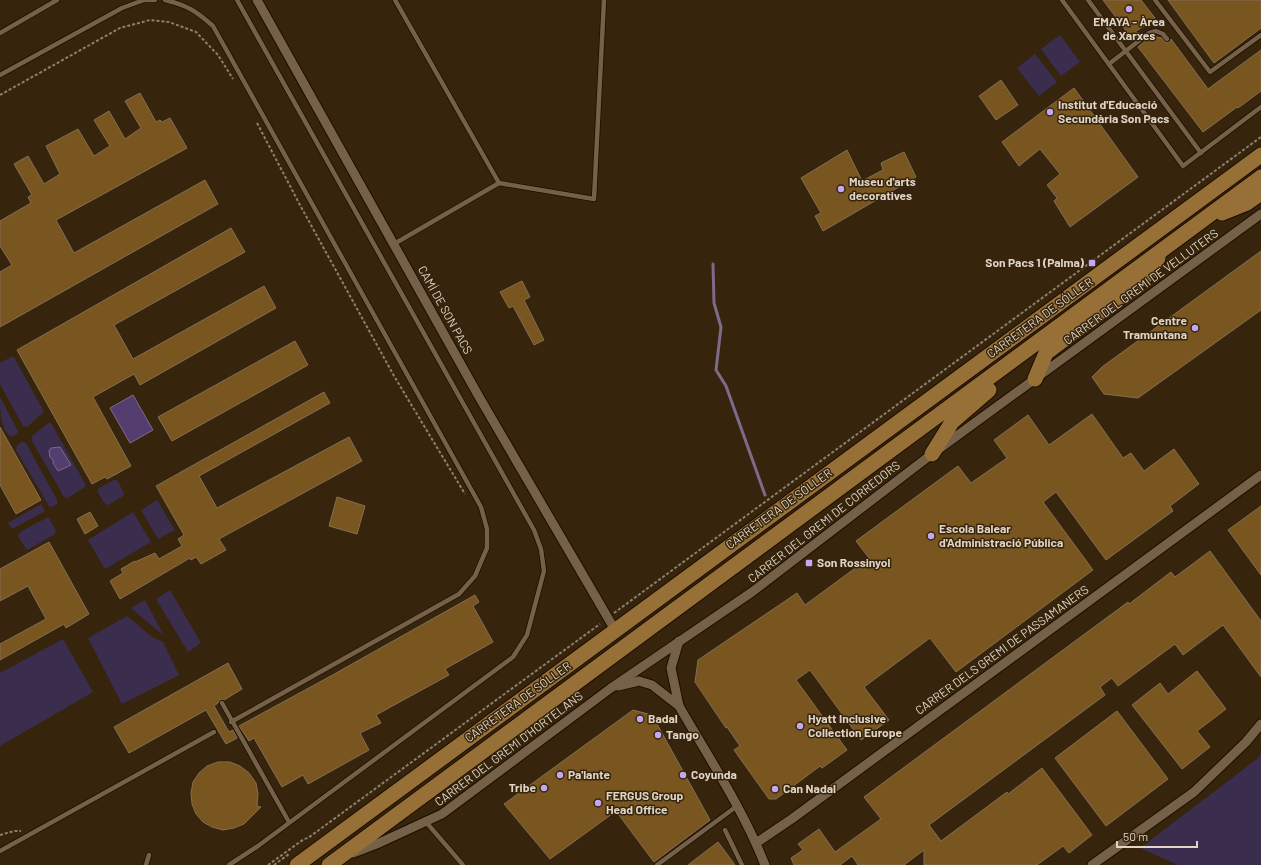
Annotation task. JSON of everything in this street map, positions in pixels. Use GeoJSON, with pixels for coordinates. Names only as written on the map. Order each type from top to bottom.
{"type":"FeatureCollection","features":[{"type":"Feature","properties":{"kind":"main road","name":"CARRETERA DE SÓLLER"},"geometry":{"type":"LineString","coordinates":[[297,865],[611,624],[1261,155]]}},
{"type":"Feature","properties":{"kind":"main road","name":"CARRETERA DE SÓLLER"},"geometry":{"type":"LineString","coordinates":[[333,862],[1261,178]]}},
{"type":"Feature","properties":{"kind":"main road"},"geometry":{"type":"LineString","coordinates":[[1201,222],[1247,203],[1261,193]]}},
{"type":"Feature","properties":{"kind":"main road"},"geometry":{"type":"LineString","coordinates":[[1036,379],[1046,353],[1114,302],[1148,274],[1162,251]]}},
{"type":"Feature","properties":{"kind":"main road"},"geometry":{"type":"LineString","coordinates":[[932,454],[952,422],[981,396],[1021,364],[1033,346]]}},
{"type":"Feature","properties":{"kind":"street","name":"CAMÍ DE SON PACS"},"geometry":{"type":"LineString","coordinates":[[257,0],[527,481],[611,624]]}},
{"type":"Feature","properties":{"kind":"street","name":"CARRER DEL GREMI DE VELLUTERS"},"geometry":{"type":"LineString","coordinates":[[1036,379],[1261,214]]}},
{"type":"Feature","properties":{"kind":"street","name":"CARRER DEL GREMI DE CORREDORS"},"geometry":{"type":"LineString","coordinates":[[645,664],[752,592],[932,454],[1036,379]]}},
{"type":"Feature","properties":{"kind":"street","name":"CARRER DELS GREMI DE PASSAMANERS"},"geometry":{"type":"LineString","coordinates":[[756,843],[812,804],[1261,475]]}},
{"type":"Feature","properties":{"kind":"street"},"geometry":{"type":"LineString","coordinates":[[679,641],[671,668],[679,706],[737,806],[756,843],[765,865]]}},
{"type":"Feature","properties":{"kind":"street","name":"CARRER DEL GREMI D'HORTELANS"},"geometry":{"type":"LineString","coordinates":[[333,862],[442,814],[645,664]]}},
{"type":"Feature","properties":{"kind":"street"},"geometry":{"type":"LineString","coordinates":[[611,688],[638,681],[652,685],[679,706]]}},
{"type":"Feature","properties":{"kind":"street"},"geometry":{"type":"LineString","coordinates":[[1092,865],[1194,792],[1246,742],[1261,724]]}},
{"type":"Feature","properties":{"kind":"lane"},"geometry":{"type":"LineString","coordinates":[[0,33],[57,0]]}},
{"type":"Feature","properties":{"kind":"lane"},"geometry":{"type":"LineString","coordinates":[[0,75],[122,8],[144,0],[154,0]]}},
{"type":"Feature","properties":{"kind":"lane"},"geometry":{"type":"LineString","coordinates":[[165,0],[181,4],[196,11],[213,26],[481,507],[487,529],[487,548],[476,576],[459,594],[232,722]]}},
{"type":"Feature","properties":{"kind":"lane"},"geometry":{"type":"LineString","coordinates":[[229,865],[258,846],[513,657],[527,635],[544,571],[541,549],[534,530],[237,0]]}},
{"type":"Feature","properties":{"kind":"lane"},"geometry":{"type":"LineString","coordinates":[[395,0],[499,183]]}},
{"type":"Feature","properties":{"kind":"lane"},"geometry":{"type":"LineString","coordinates":[[394,244],[499,183],[594,199],[604,0]]}},
{"type":"Feature","properties":{"kind":"lane"},"geometry":{"type":"LineString","coordinates":[[1062,0],[1183,166],[1261,107]]}},
{"type":"Feature","properties":{"kind":"lane"},"geometry":{"type":"LineString","coordinates":[[1088,0],[1201,153]]}},
{"type":"Feature","properties":{"kind":"lane"},"geometry":{"type":"LineString","coordinates":[[1155,0],[1210,72],[1261,35]]}},
{"type":"Feature","properties":{"kind":"lane"},"geometry":{"type":"LineString","coordinates":[[1109,64],[1149,33],[1156,31],[1163,34],[1167,39]]}},
{"type":"Feature","properties":{"kind":"lane"},"geometry":{"type":"LineString","coordinates":[[222,703],[289,822]]}},
{"type":"Feature","properties":{"kind":"lane"},"geometry":{"type":"LineString","coordinates":[[0,851],[214,732]]}},
{"type":"Feature","properties":{"kind":"lane"},"geometry":{"type":"LineString","coordinates":[[657,865],[737,806]]}},
{"type":"Feature","properties":{"kind":"lane"},"geometry":{"type":"LineString","coordinates":[[426,822],[463,865]]}},
{"type":"Feature","properties":{"kind":"lane"},"geometry":{"type":"LineString","coordinates":[[725,830],[742,865]]}},
{"type":"Feature","properties":{"kind":"lane"},"geometry":{"type":"LineString","coordinates":[[146,865],[149,855]]}},
{"type":"Feature","properties":{"kind":"path"},"geometry":{"type":"LineString","coordinates":[[0,95],[120,28],[150,20],[169,22],[196,32],[218,55],[233,80]]}},
{"type":"Feature","properties":{"kind":"path"},"geometry":{"type":"LineString","coordinates":[[256,120],[300,205],[394,376],[463,493],[481,507]]}},
{"type":"Feature","properties":{"kind":"path"},"geometry":{"type":"LineString","coordinates":[[268,865],[304,838],[308,838],[611,624],[1261,137]]}},
{"type":"Feature","properties":{"kind":"shaded area"},"geometry":{"type":"Polygon","coordinates":[[[1060,35],[1080,62],[1061,76],[1041,49],[1060,35]]]}},
{"type":"Feature","properties":{"kind":"shaded area"},"geometry":{"type":"Polygon","coordinates":[[[1035,54],[1057,82],[1039,96],[1017,68],[1035,54]]]}},
{"type":"Feature","properties":{"kind":"shaded area"},"geometry":{"type":"Polygon","coordinates":[[[14,357],[44,412],[27,427],[23,426],[0,384],[0,363],[14,357]]]}},
{"type":"Feature","properties":{"kind":"shaded area"},"geometry":{"type":"Polygon","coordinates":[[[133,395],[153,430],[130,443],[110,408],[133,395]]]}},
{"type":"Feature","properties":{"kind":"shaded area"},"geometry":{"type":"Polygon","coordinates":[[[0,397],[18,431],[17,434],[11,437],[7,434],[3,424],[0,397]]]}},
{"type":"Feature","properties":{"kind":"shaded area"},"geometry":{"type":"Polygon","coordinates":[[[48,423],[51,423],[86,485],[84,488],[67,498],[64,497],[32,441],[32,436],[48,423]]]}},
{"type":"Feature","properties":{"kind":"shaded area"},"geometry":{"type":"Polygon","coordinates":[[[22,442],[26,443],[57,500],[57,504],[51,507],[49,506],[16,450],[17,445],[22,442]]]}},
{"type":"Feature","properties":{"kind":"shaded area"},"geometry":{"type":"Polygon","coordinates":[[[60,447],[71,465],[58,471],[50,457],[49,451],[51,448],[60,447]]]}},
{"type":"Feature","properties":{"kind":"shaded area"},"geometry":{"type":"Polygon","coordinates":[[[114,480],[117,480],[124,493],[123,496],[108,505],[105,504],[97,491],[99,488],[114,480]]]}},
{"type":"Feature","properties":{"kind":"shaded area"},"geometry":{"type":"Polygon","coordinates":[[[157,500],[175,530],[158,539],[141,510],[157,500]]]}},
{"type":"Feature","properties":{"kind":"shaded area"},"geometry":{"type":"Polygon","coordinates":[[[41,504],[45,511],[12,529],[8,523],[41,504]]]}},
{"type":"Feature","properties":{"kind":"shaded area"},"geometry":{"type":"Polygon","coordinates":[[[133,512],[151,542],[105,569],[88,540],[133,512]]]}},
{"type":"Feature","properties":{"kind":"shaded area"},"geometry":{"type":"Polygon","coordinates":[[[46,518],[49,518],[56,531],[55,534],[29,549],[26,549],[18,536],[20,532],[46,518]]]}},
{"type":"Feature","properties":{"kind":"shaded area"},"geometry":{"type":"Polygon","coordinates":[[[170,590],[201,643],[188,652],[156,599],[170,590]]]}},
{"type":"Feature","properties":{"kind":"shaded area"},"geometry":{"type":"Polygon","coordinates":[[[145,600],[164,636],[131,608],[145,600]]]}},
{"type":"Feature","properties":{"kind":"shaded area"},"geometry":{"type":"Polygon","coordinates":[[[127,616],[152,637],[163,642],[179,675],[122,704],[88,638],[127,616]]]}},
{"type":"Feature","properties":{"kind":"shaded area"},"geometry":{"type":"Polygon","coordinates":[[[63,639],[93,692],[0,746],[0,673],[63,639]]]}},
{"type":"Feature","properties":{"kind":"shaded area"},"geometry":{"type":"Polygon","coordinates":[[[1261,754],[1261,865],[1178,865],[1140,848],[1257,759],[1261,754]]]}},
{"type":"Feature","properties":{"kind":"building","name":"EMAYA - Àrea de Xarxes"},"geometry":{"type":"Polygon","coordinates":[[[1103,0],[1141,0],[1155,18],[1135,32],[1142,34],[1133,40],[1103,0]]]}},
{"type":"Feature","properties":{"kind":"building"},"geometry":{"type":"Polygon","coordinates":[[[1168,0],[1261,0],[1261,28],[1214,63],[1168,0]]]}},
{"type":"Feature","properties":{"kind":"building"},"geometry":{"type":"Polygon","coordinates":[[[1151,36],[1162,38],[1166,43],[1170,42],[1171,39],[1208,89],[1261,50],[1261,91],[1203,132],[1138,47],[1151,36]]]}},
{"type":"Feature","properties":{"kind":"building"},"geometry":{"type":"Polygon","coordinates":[[[1001,80],[1018,105],[996,120],[979,96],[1001,80]]]}},
{"type":"Feature","properties":{"kind":"building"},"geometry":{"type":"Polygon","coordinates":[[[1074,88],[1138,177],[1070,227],[1054,201],[1057,198],[1047,185],[1060,174],[1040,149],[1019,166],[1002,142],[1074,88]]]}},
{"type":"Feature","properties":{"kind":"building"},"geometry":{"type":"Polygon","coordinates":[[[140,93],[156,122],[160,120],[162,122],[170,118],[187,148],[56,220],[74,253],[205,180],[218,204],[0,327],[0,272],[12,265],[0,246],[0,221],[31,203],[28,197],[32,195],[14,164],[28,156],[44,184],[60,174],[46,146],[78,129],[94,156],[110,146],[94,120],[109,111],[125,139],[141,128],[125,101],[140,93]]]}},
{"type":"Feature","properties":{"kind":"building","name":"Museu d'arts decoratives"},"geometry":{"type":"Polygon","coordinates":[[[847,150],[862,181],[883,170],[881,163],[904,152],[916,177],[823,231],[815,216],[821,213],[801,178],[847,150]]]}},
{"type":"Feature","properties":{"kind":"building"},"geometry":{"type":"Polygon","coordinates":[[[231,228],[245,252],[114,325],[133,359],[264,286],[276,308],[140,385],[134,374],[93,397],[131,466],[107,479],[105,477],[92,484],[17,350],[231,228]]]}},
{"type":"Feature","properties":{"kind":"building","name":"Centre Tramuntana"},"geometry":{"type":"Polygon","coordinates":[[[1261,251],[1261,310],[1138,398],[1104,394],[1092,377],[1102,367],[1261,251]]]}},
{"type":"Feature","properties":{"kind":"building"},"geometry":{"type":"Polygon","coordinates":[[[522,281],[530,297],[524,300],[544,340],[534,345],[513,306],[509,308],[500,292],[522,281]]]}},
{"type":"Feature","properties":{"kind":"building"},"geometry":{"type":"Polygon","coordinates":[[[295,341],[308,365],[172,441],[158,417],[295,341]]]}},
{"type":"Feature","properties":{"kind":"building"},"geometry":{"type":"Polygon","coordinates":[[[324,392],[330,403],[199,476],[217,508],[349,437],[362,461],[219,539],[226,550],[201,564],[196,557],[191,560],[190,558],[120,599],[110,581],[123,573],[121,569],[135,561],[155,553],[159,559],[182,546],[178,539],[184,535],[156,486],[324,392]]]}},
{"type":"Feature","properties":{"kind":"building"},"geometry":{"type":"Polygon","coordinates":[[[1092,414],[1123,458],[1131,453],[1144,471],[1174,449],[1199,484],[1170,506],[1173,511],[1106,560],[1056,492],[1043,502],[1093,570],[956,672],[930,638],[864,687],[889,720],[861,740],[810,670],[796,680],[847,750],[822,768],[820,766],[776,799],[769,799],[734,750],[740,746],[695,682],[698,660],[797,593],[805,605],[869,558],[856,541],[958,466],[971,483],[1007,458],[994,440],[1028,415],[1049,445],[1092,414]]]}},
{"type":"Feature","properties":{"kind":"building"},"geometry":{"type":"Polygon","coordinates":[[[0,427],[41,500],[16,514],[0,485],[0,427]]]}},
{"type":"Feature","properties":{"kind":"building"},"geometry":{"type":"Polygon","coordinates":[[[337,497],[365,506],[357,534],[329,526],[337,497]]]}},
{"type":"Feature","properties":{"kind":"building"},"geometry":{"type":"Polygon","coordinates":[[[1261,506],[1261,575],[1228,530],[1261,506]]]}},
{"type":"Feature","properties":{"kind":"building"},"geometry":{"type":"Polygon","coordinates":[[[90,512],[98,526],[85,534],[77,519],[90,512]]]}},
{"type":"Feature","properties":{"kind":"building"},"geometry":{"type":"Polygon","coordinates":[[[49,542],[89,614],[66,628],[64,624],[0,660],[0,644],[46,619],[28,586],[0,601],[0,569],[49,542]]]}},
{"type":"Feature","properties":{"kind":"building"},"geometry":{"type":"Polygon","coordinates":[[[1210,551],[1261,621],[1261,677],[1223,625],[1183,655],[1175,644],[1118,686],[1112,678],[1100,687],[1105,695],[929,825],[941,841],[1042,768],[1092,835],[1069,853],[1063,846],[1037,865],[924,865],[924,850],[904,865],[858,865],[852,856],[840,865],[794,865],[791,858],[803,850],[798,844],[819,829],[835,852],[881,819],[864,797],[1128,602],[1129,604],[1171,572],[1175,577],[1210,551]]]}},
{"type":"Feature","properties":{"kind":"building"},"geometry":{"type":"Polygon","coordinates":[[[475,595],[479,602],[473,606],[493,642],[445,669],[449,675],[376,715],[381,723],[360,733],[369,750],[308,784],[303,775],[282,787],[254,738],[249,741],[239,726],[475,595]]]}},
{"type":"Feature","properties":{"kind":"building"},"geometry":{"type":"Polygon","coordinates":[[[228,663],[242,689],[224,700],[220,700],[214,706],[229,732],[233,730],[237,738],[226,744],[206,710],[129,753],[114,727],[228,663]]]}},
{"type":"Feature","properties":{"kind":"building"},"geometry":{"type":"Polygon","coordinates":[[[1197,671],[1226,709],[1197,731],[1210,747],[1182,769],[1132,705],[1160,683],[1168,694],[1197,671]]]}},
{"type":"Feature","properties":{"kind":"building"},"geometry":{"type":"Polygon","coordinates":[[[633,710],[652,715],[710,820],[654,862],[616,811],[550,859],[504,804],[633,710]]]}},
{"type":"Feature","properties":{"kind":"building"},"geometry":{"type":"Polygon","coordinates":[[[1117,711],[1168,779],[1106,826],[1055,758],[1117,711]]]}},
{"type":"Feature","properties":{"kind":"building"},"geometry":{"type":"Polygon","coordinates":[[[218,762],[230,762],[240,766],[249,773],[256,783],[258,794],[257,806],[261,807],[244,824],[223,830],[212,827],[203,822],[196,814],[192,804],[191,793],[193,782],[199,773],[207,766],[218,762]]]}},
{"type":"Feature","properties":{"kind":"building"},"geometry":{"type":"Polygon","coordinates":[[[718,842],[735,865],[688,865],[718,842]]]}},
{"type":"Feature","properties":{"kind":"waterway"},"geometry":{"type":"LineString","coordinates":[[713,264],[714,303],[721,327],[716,370],[726,386],[765,495]]}},
{"type":"Feature","properties":{"kind":"place","name":"EMAYA - Àrea de Xarxes"},"geometry":{"type":"Point","coordinates":[1129,9]}},
{"type":"Feature","properties":{"kind":"place","name":"Institut d'Educació Secundària Son Pacs"},"geometry":{"type":"Point","coordinates":[1050,112]}},
{"type":"Feature","properties":{"kind":"place","name":"Museu d'arts decoratives"},"geometry":{"type":"Point","coordinates":[841,189]}},
{"type":"Feature","properties":{"kind":"place","name":"Son Pacs 1 (Palma)"},"geometry":{"type":"Point","coordinates":[1092,263]}},
{"type":"Feature","properties":{"kind":"place","name":"Centre Tramuntana"},"geometry":{"type":"Point","coordinates":[1195,328]}},
{"type":"Feature","properties":{"kind":"place","name":"Escola Balear d'Administració Pública"},"geometry":{"type":"Point","coordinates":[931,536]}},
{"type":"Feature","properties":{"kind":"place","name":"Son Rossinyol"},"geometry":{"type":"Point","coordinates":[809,563]}},
{"type":"Feature","properties":{"kind":"place","name":"Badal"},"geometry":{"type":"Point","coordinates":[640,719]}},
{"type":"Feature","properties":{"kind":"place","name":"Hyatt Inclusive Collection Europe"},"geometry":{"type":"Point","coordinates":[800,726]}},
{"type":"Feature","properties":{"kind":"place","name":"Tango"},"geometry":{"type":"Point","coordinates":[658,735]}},
{"type":"Feature","properties":{"kind":"place","name":"Pa'lante"},"geometry":{"type":"Point","coordinates":[560,775]}},
{"type":"Feature","properties":{"kind":"place","name":"Coyunda"},"geometry":{"type":"Point","coordinates":[683,775]}},
{"type":"Feature","properties":{"kind":"place","name":"Tribe"},"geometry":{"type":"Point","coordinates":[544,788]}},
{"type":"Feature","properties":{"kind":"place","name":"Can Nadal"},"geometry":{"type":"Point","coordinates":[775,789]}},
{"type":"Feature","properties":{"kind":"place","name":"FERGUS Group Head Office"},"geometry":{"type":"Point","coordinates":[598,803]}}]}
